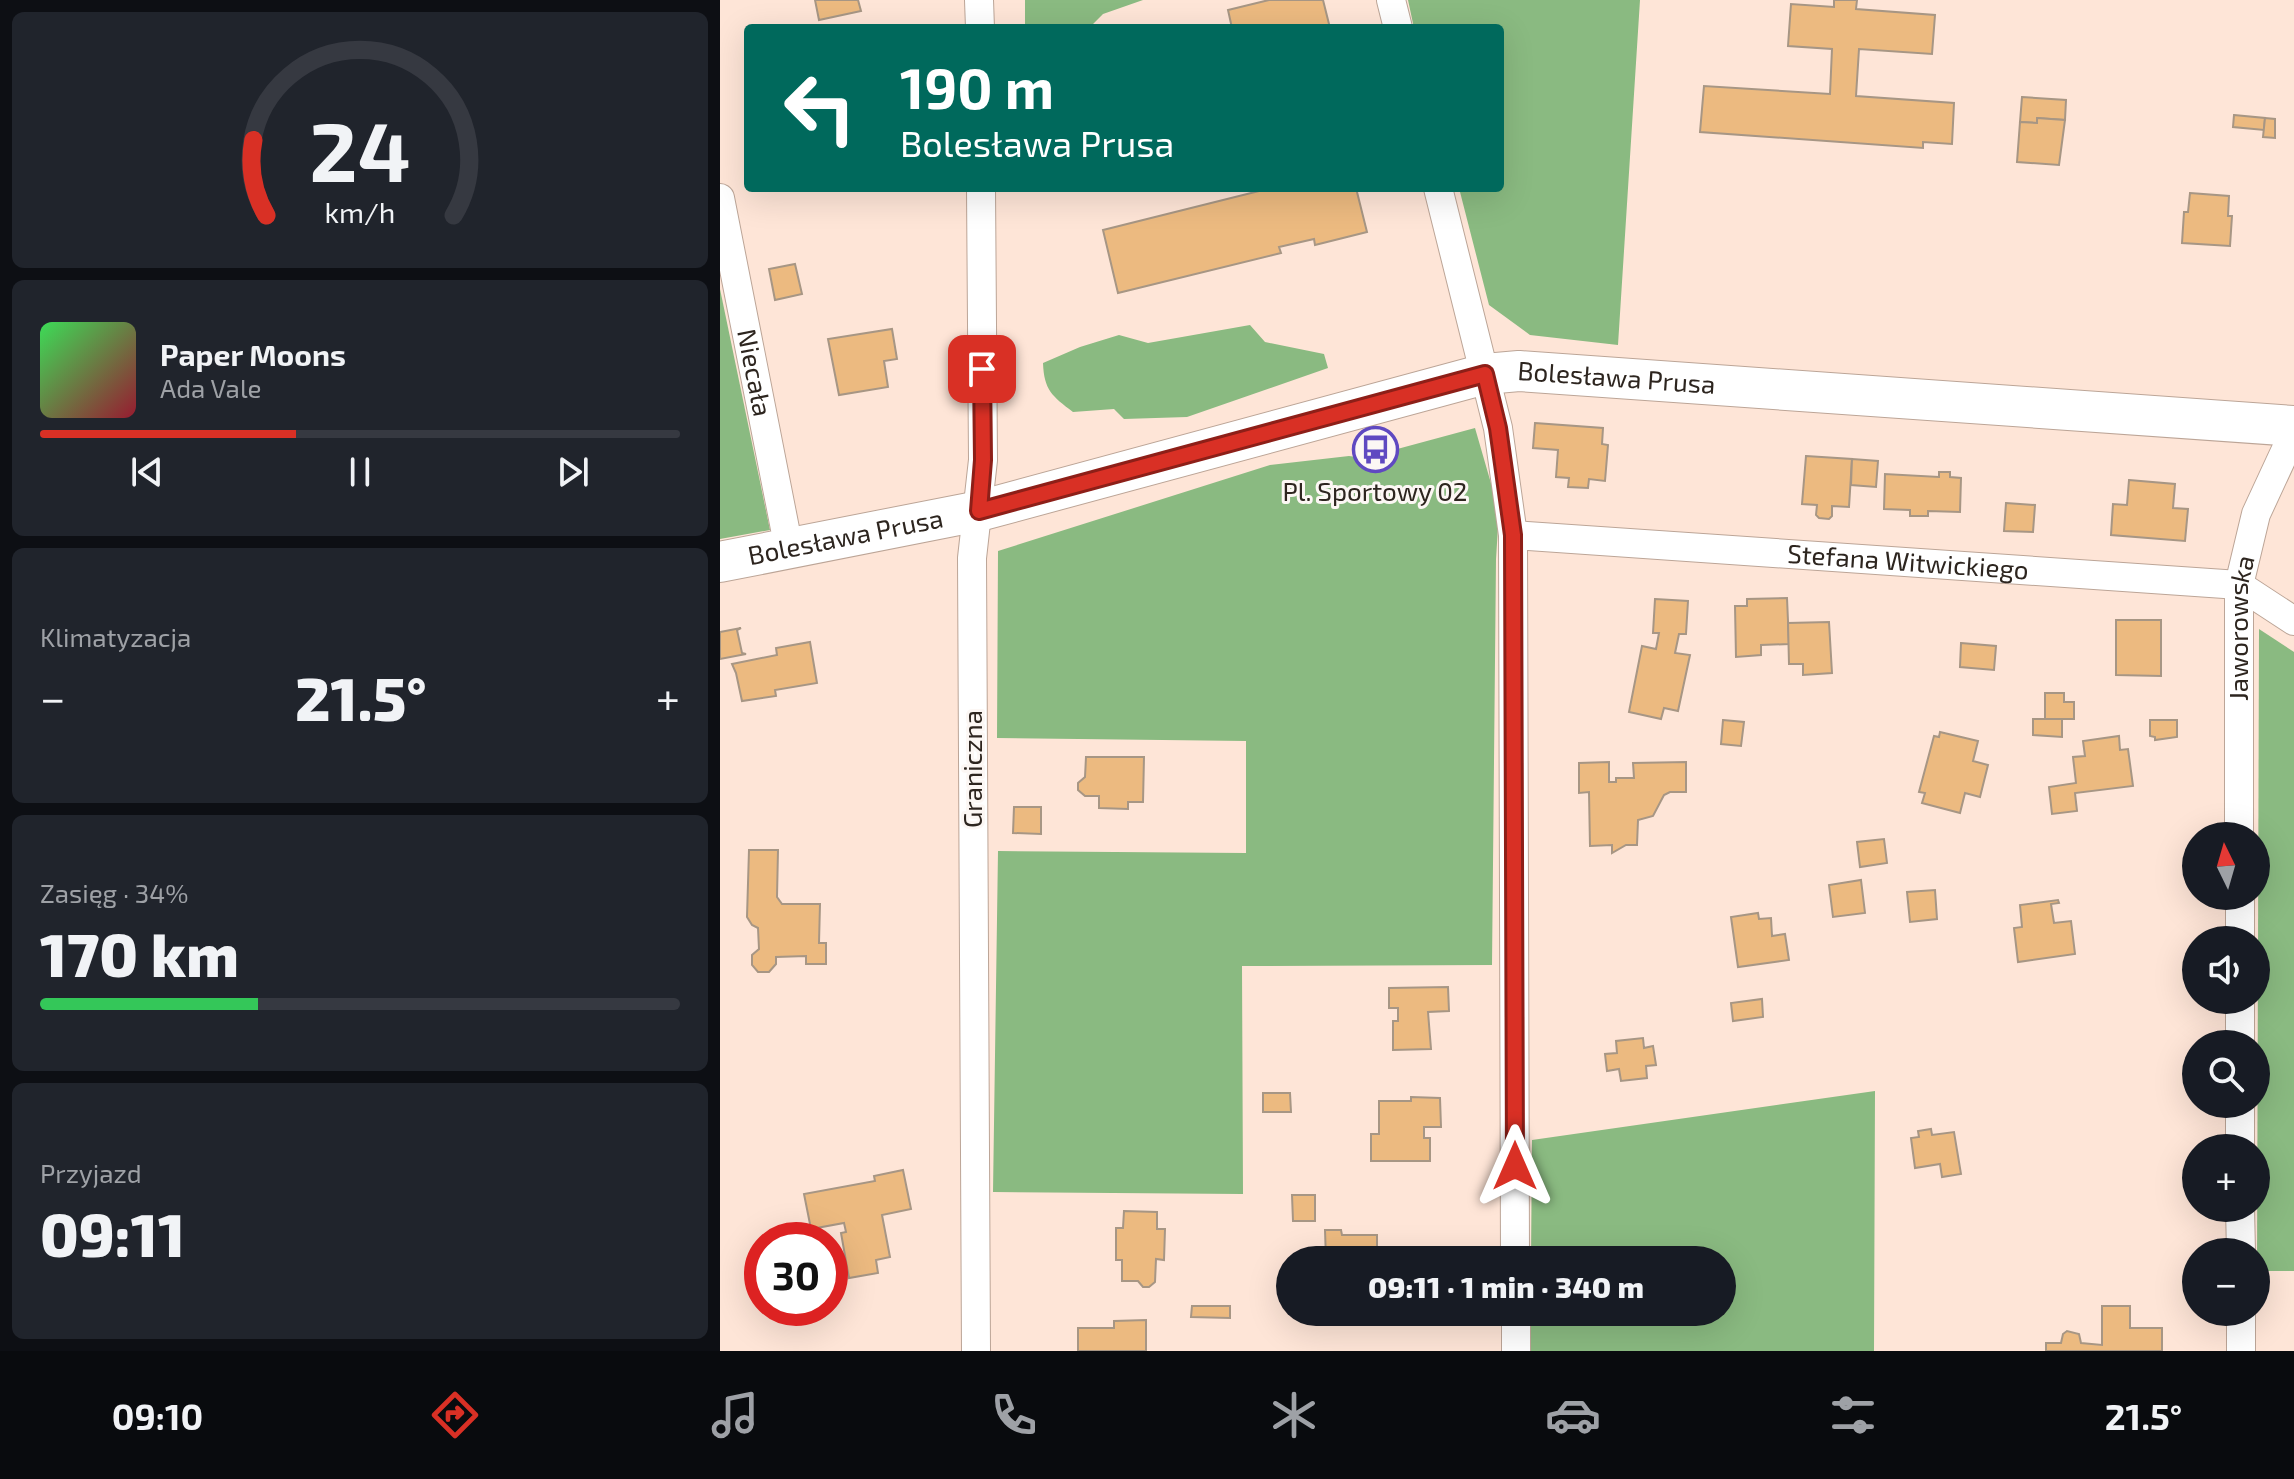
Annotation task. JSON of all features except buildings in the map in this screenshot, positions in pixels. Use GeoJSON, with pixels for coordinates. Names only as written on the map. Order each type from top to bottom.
{"type":"FeatureCollection","features":[{"type":"Feature","properties":{"kind":"street"},"geometry":{"type":"LineString","coordinates":[[979,0],[980,24]]}},
{"type":"Feature","properties":{"kind":"street"},"geometry":{"type":"LineString","coordinates":[[1391,0],[1397,24]]}},
{"type":"Feature","properties":{"kind":"street","name":"Graniczna"},"geometry":{"type":"LineString","coordinates":[[976,1351],[972,558],[983,460],[981,192]]}},
{"type":"Feature","properties":{"kind":"street"},"geometry":{"type":"LineString","coordinates":[[1439,192],[1498,428],[1513,535],[1515,1246]]}},
{"type":"Feature","properties":{"kind":"street","name":"Niecała"},"geometry":{"type":"LineString","coordinates":[[720,198],[789,549]]}},
{"type":"Feature","properties":{"kind":"street","name":"Bolesława Prusa"},"geometry":{"type":"LineString","coordinates":[[720,562],[979,511],[1485,374],[1549,371],[2294,429]]}},
{"type":"Feature","properties":{"kind":"street","name":"Jaworowska"},"geometry":{"type":"LineString","coordinates":[[2239,822],[2239,585],[2256,514],[2294,429]]}},
{"type":"Feature","properties":{"kind":"street","name":"Stefana Witwickiego"},"geometry":{"type":"LineString","coordinates":[[1513,535],[2239,585],[2294,621]]}},
{"type":"Feature","properties":{"kind":"street"},"geometry":{"type":"LineString","coordinates":[[1516,1326],[1516,1351]]}},
{"type":"Feature","properties":{"kind":"street"},"geometry":{"type":"LineString","coordinates":[[2241,1326],[2241,1351]]}},
{"type":"Feature","properties":{"kind":"green space"},"geometry":{"type":"Polygon","coordinates":[[[1025,0],[1143,0],[1103,14],[1093,24],[1025,24],[1025,0]]]}},
{"type":"Feature","properties":{"kind":"green space"},"geometry":{"type":"Polygon","coordinates":[[[1408,0],[1640,0],[1618,345],[1530,335],[1489,305],[1460,192],[1504,192],[1504,24],[1413,24],[1408,0]]]}},
{"type":"Feature","properties":{"kind":"green space"},"geometry":{"type":"Polygon","coordinates":[[[720,289],[770,530],[720,539],[720,289]]]}},
{"type":"Feature","properties":{"kind":"green space"},"geometry":{"type":"Polygon","coordinates":[[[1250,325],[1265,342],[1324,354],[1328,368],[1187,417],[1124,419],[1114,409],[1073,412],[1055,397],[1045,380],[1043,363],[1119,335],[1148,343],[1250,325]]]}},
{"type":"Feature","properties":{"kind":"green space"},"geometry":{"type":"Polygon","coordinates":[[[1475,428],[1499,511],[1492,965],[1242,966],[1243,1194],[993,1192],[998,851],[1246,853],[1246,741],[997,738],[998,551],[1270,465],[1349,456],[1364,458],[1475,428]]]}},
{"type":"Feature","properties":{"kind":"green space"},"geometry":{"type":"Polygon","coordinates":[[[2259,629],[2294,652],[2294,1271],[2270,1271],[2270,1238],[2257,1238],[2257,1222],[2270,1222],[2270,1134],[2257,1134],[2257,1118],[2270,1118],[2270,1030],[2258,1030],[2258,1014],[2270,1014],[2270,926],[2258,926],[2258,910],[2270,910],[2270,822],[2258,822],[2259,629]]]}},
{"type":"Feature","properties":{"kind":"green space"},"geometry":{"type":"Polygon","coordinates":[[[1875,1091],[1874,1351],[1530,1351],[1531,1326],[1736,1326],[1736,1246],[1531,1246],[1532,1140],[1875,1091]]]}},
{"type":"Feature","properties":{"kind":"place","name":"Pl. Sportowy 02"},"geometry":{"type":"Point","coordinates":[1375,449]}},
{"type":"Feature","properties":{"kind":"route"},"geometry":{"type":"LineString","coordinates":[[982,369],[983,460],[979,511],[1485,374],[1498,428],[1513,535],[1515,1166]]}}]}
